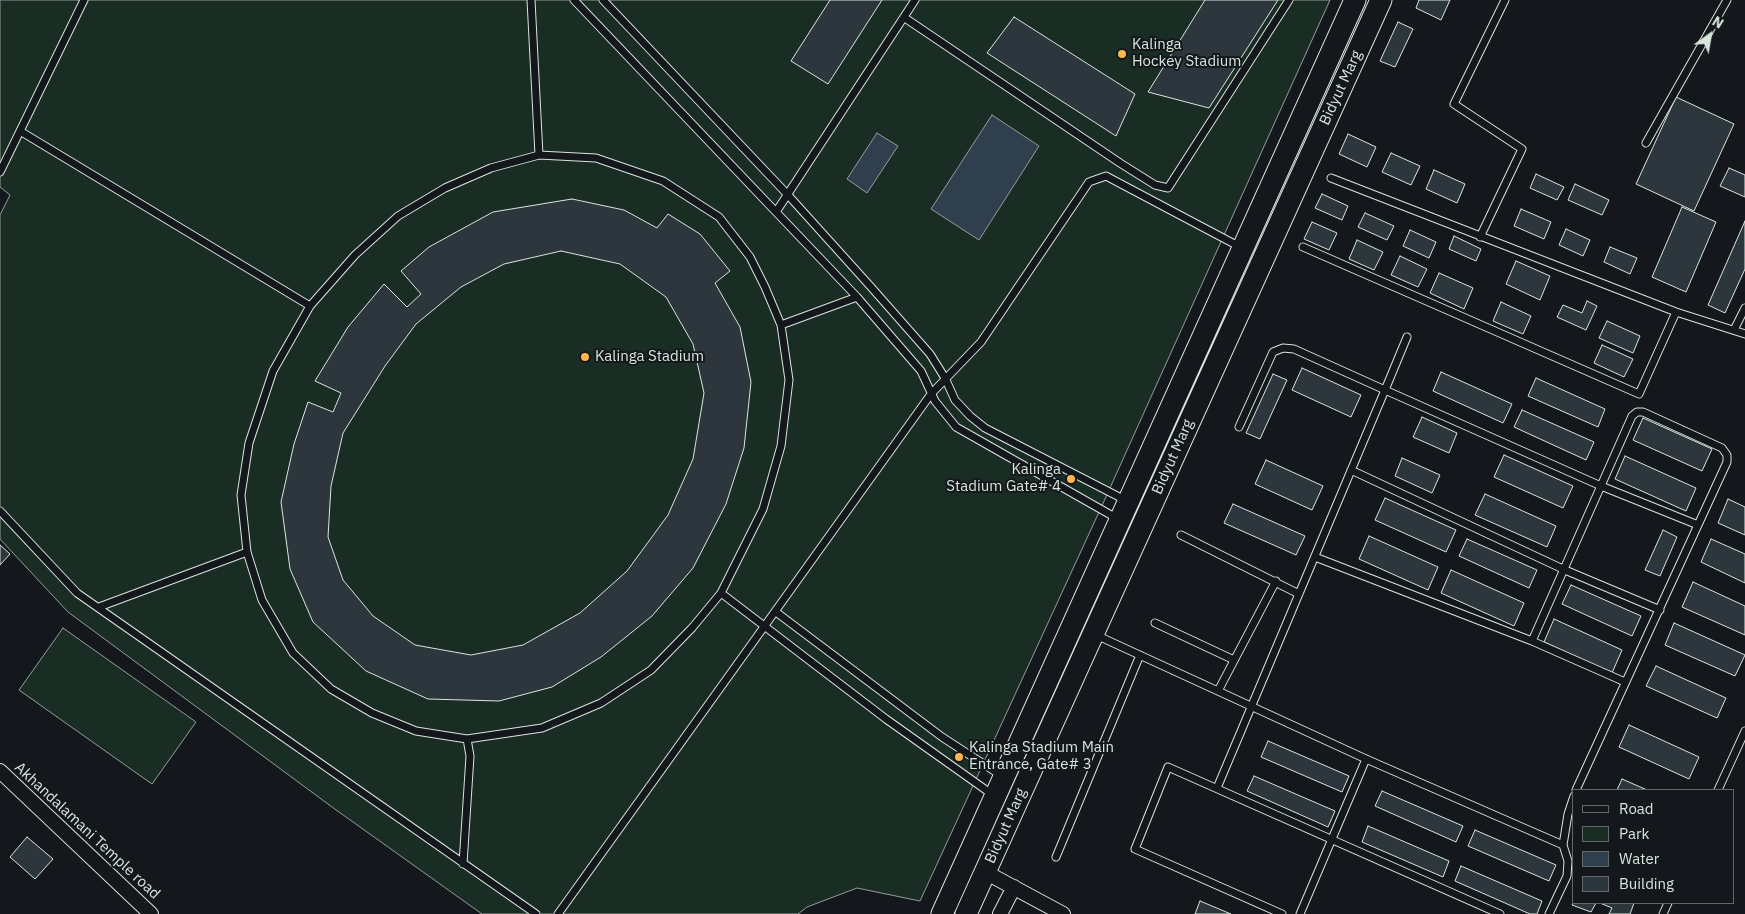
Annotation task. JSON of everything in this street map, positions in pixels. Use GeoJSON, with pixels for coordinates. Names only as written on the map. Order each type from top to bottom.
{"type":"FeatureCollection","features":[{"type":"Feature","properties":{"kind":"main road","name":"Bidyut Marg"},"geometry":{"type":"LineString","coordinates":[[942,914],[1355,0]]}},
{"type":"Feature","properties":{"kind":"main road","name":"Bidyut Marg"},"geometry":{"type":"LineString","coordinates":[[966,914],[1381,0]]}},
{"type":"Feature","properties":{"kind":"street","name":"Akhandalamani Temple road"},"geometry":{"type":"LineString","coordinates":[[0,771],[151,914]]}},
{"type":"Feature","properties":{"kind":"street"},"geometry":{"type":"LineString","coordinates":[[985,872],[1063,914]]}},
{"type":"Feature","properties":{"kind":"street"},"geometry":{"type":"LineString","coordinates":[[1000,914],[1014,887]]}},
{"type":"Feature","properties":{"kind":"lane"},"geometry":{"type":"LineString","coordinates":[[0,172],[84,0]]}},
{"type":"Feature","properties":{"kind":"lane"},"geometry":{"type":"LineString","coordinates":[[531,0],[539,155]]}},
{"type":"Feature","properties":{"kind":"lane"},"geometry":{"type":"LineString","coordinates":[[574,0],[857,297],[921,371],[931,394],[956,427],[1124,511]]}},
{"type":"Feature","properties":{"kind":"lane"},"geometry":{"type":"LineString","coordinates":[[603,0],[788,195],[930,354],[945,378],[955,400],[985,428],[1124,511]]}},
{"type":"Feature","properties":{"kind":"lane"},"geometry":{"type":"LineString","coordinates":[[776,212],[905,18],[915,0]]}},
{"type":"Feature","properties":{"kind":"lane"},"geometry":{"type":"LineString","coordinates":[[905,18],[1120,163],[1155,185],[1168,188],[1289,0]]}},
{"type":"Feature","properties":{"kind":"lane"},"geometry":{"type":"LineString","coordinates":[[1480,237],[1522,149],[1454,104],[1505,0]]}},
{"type":"Feature","properties":{"kind":"lane"},"geometry":{"type":"LineString","coordinates":[[1646,142],[1726,0]]}},
{"type":"Feature","properties":{"kind":"lane"},"geometry":{"type":"LineString","coordinates":[[20,132],[310,306]]}},
{"type":"Feature","properties":{"kind":"lane"},"geometry":{"type":"LineString","coordinates":[[539,155],[596,158],[663,181],[719,217],[750,257],[781,326],[789,380],[781,446],[764,510],[720,593],[692,628],[650,670],[601,704],[542,728],[467,739],[416,731],[372,713],[331,689],[293,653],[262,600],[247,552],[241,495],[249,443],[273,371],[310,306],[354,255],[398,216],[445,188],[491,168],[539,155]]}},
{"type":"Feature","properties":{"kind":"lane"},"geometry":{"type":"LineString","coordinates":[[558,914],[931,394],[981,342],[1089,182],[1106,176],[1243,249]]}},
{"type":"Feature","properties":{"kind":"lane"},"geometry":{"type":"LineString","coordinates":[[1331,178],[1676,312],[1745,334]]}},
{"type":"Feature","properties":{"kind":"lane"},"geometry":{"type":"LineString","coordinates":[[1303,247],[1640,394],[1676,312]]}},
{"type":"Feature","properties":{"kind":"lane"},"geometry":{"type":"LineString","coordinates":[[781,326],[857,297]]}},
{"type":"Feature","properties":{"kind":"lane"},"geometry":{"type":"LineString","coordinates":[[1734,330],[1745,308]]}},
{"type":"Feature","properties":{"kind":"lane"},"geometry":{"type":"LineString","coordinates":[[1217,788],[1407,337]]}},
{"type":"Feature","properties":{"kind":"lane"},"geometry":{"type":"LineString","coordinates":[[1239,426],[1273,352],[1283,348],[1294,348],[1601,486],[1698,525]]}},
{"type":"Feature","properties":{"kind":"lane"},"geometry":{"type":"LineString","coordinates":[[1532,642],[1632,416],[1637,412],[1643,412],[1722,448],[1727,462],[1576,789]]}},
{"type":"Feature","properties":{"kind":"lane"},"geometry":{"type":"LineString","coordinates":[[1351,470],[1565,570],[1660,610]]}},
{"type":"Feature","properties":{"kind":"lane"},"geometry":{"type":"LineString","coordinates":[[0,511],[78,594],[536,914]]}},
{"type":"Feature","properties":{"kind":"lane"},"geometry":{"type":"LineString","coordinates":[[1181,535],[1299,594]]}},
{"type":"Feature","properties":{"kind":"lane"},"geometry":{"type":"LineString","coordinates":[[99,607],[247,552]]}},
{"type":"Feature","properties":{"kind":"lane"},"geometry":{"type":"LineString","coordinates":[[1315,557],[1532,642],[1625,682]]}},
{"type":"Feature","properties":{"kind":"lane"},"geometry":{"type":"LineString","coordinates":[[1218,691],[1276,581]]}},
{"type":"Feature","properties":{"kind":"lane"},"geometry":{"type":"LineString","coordinates":[[720,593],[766,626],[886,719],[995,797]]}},
{"type":"Feature","properties":{"kind":"lane"},"geometry":{"type":"LineString","coordinates":[[776,612],[942,737],[1004,777]]}},
{"type":"Feature","properties":{"kind":"lane"},"geometry":{"type":"LineString","coordinates":[[1155,624],[1234,660]]}},
{"type":"Feature","properties":{"kind":"lane"},"geometry":{"type":"LineString","coordinates":[[1094,633],[1366,759],[1563,845]]}},
{"type":"Feature","properties":{"kind":"lane"},"geometry":{"type":"LineString","coordinates":[[1056,856],[1140,655]]}},
{"type":"Feature","properties":{"kind":"lane"},"geometry":{"type":"LineString","coordinates":[[1718,789],[1745,731]]}},
{"type":"Feature","properties":{"kind":"lane"},"geometry":{"type":"LineString","coordinates":[[463,864],[470,756],[467,739]]}},
{"type":"Feature","properties":{"kind":"lane"},"geometry":{"type":"LineString","coordinates":[[1300,914],[1366,759]]}},
{"type":"Feature","properties":{"kind":"lane"},"geometry":{"type":"LineString","coordinates":[[1282,914],[1135,849],[1168,767],[1500,914]]}},
{"type":"Feature","properties":{"kind":"lane"},"geometry":{"type":"LineString","coordinates":[[1549,914],[1567,876],[1568,861],[1563,845],[1572,802]]}},
{"type":"Feature","properties":{"kind":"green space","name":"Kalinga Stadium"},"geometry":{"type":"Polygon","coordinates":[[[0,0],[1330,0],[1105,499],[920,901],[857,888],[807,907],[798,914],[482,914],[332,807],[68,612],[0,539],[0,215],[10,195],[0,187],[0,0]]]}},
{"type":"Feature","properties":{"kind":"green space"},"geometry":{"type":"Polygon","coordinates":[[[63,628],[196,722],[152,784],[19,690],[63,628]]]}},
{"type":"Feature","properties":{"kind":"water"},"geometry":{"type":"Polygon","coordinates":[[[992,115],[1039,146],[979,240],[931,209],[992,115]]]}},
{"type":"Feature","properties":{"kind":"water"},"geometry":{"type":"Polygon","coordinates":[[[877,133],[898,146],[867,193],[847,179],[877,133]]]}},
{"type":"Feature","properties":{"kind":"building"},"geometry":{"type":"Polygon","coordinates":[[[830,0],[882,0],[828,84],[791,61],[830,0]]]}},
{"type":"Feature","properties":{"kind":"building"},"geometry":{"type":"Polygon","coordinates":[[[1205,0],[1278,0],[1209,108],[1148,92],[1205,0]]]}},
{"type":"Feature","properties":{"kind":"building"},"geometry":{"type":"Polygon","coordinates":[[[1419,0],[1450,0],[1441,20],[1416,8],[1419,0]]]}},
{"type":"Feature","properties":{"kind":"building"},"geometry":{"type":"Polygon","coordinates":[[[1014,17],[1135,94],[1116,136],[987,53],[1014,17]]]}},
{"type":"Feature","properties":{"kind":"building"},"geometry":{"type":"Polygon","coordinates":[[[1398,22],[1413,29],[1395,67],[1380,61],[1398,22]]]}},
{"type":"Feature","properties":{"kind":"building"},"geometry":{"type":"Polygon","coordinates":[[[1676,97],[1734,124],[1694,211],[1636,184],[1676,97]]]}},
{"type":"Feature","properties":{"kind":"building"},"geometry":{"type":"Polygon","coordinates":[[[1348,134],[1376,147],[1367,167],[1339,154],[1348,134]]]}},
{"type":"Feature","properties":{"kind":"building"},"geometry":{"type":"Polygon","coordinates":[[[1391,153],[1420,166],[1411,185],[1382,172],[1391,153]]]}},
{"type":"Feature","properties":{"kind":"building"},"geometry":{"type":"Polygon","coordinates":[[[1729,168],[1745,175],[1745,197],[1720,186],[1729,168]]]}},
{"type":"Feature","properties":{"kind":"building"},"geometry":{"type":"Polygon","coordinates":[[[1434,170],[1465,184],[1457,203],[1426,189],[1434,170]]]}},
{"type":"Feature","properties":{"kind":"building"},"geometry":{"type":"Polygon","coordinates":[[[1536,174],[1564,187],[1557,200],[1530,188],[1536,174]]]}},
{"type":"Feature","properties":{"kind":"building"},"geometry":{"type":"Polygon","coordinates":[[[1575,184],[1609,200],[1602,215],[1568,200],[1575,184]]]}},
{"type":"Feature","properties":{"kind":"building"},"geometry":{"type":"Polygon","coordinates":[[[1322,194],[1348,206],[1342,220],[1315,208],[1322,194]]]}},
{"type":"Feature","properties":{"kind":"building"},"geometry":{"type":"Polygon","coordinates":[[[572,199],[624,210],[657,228],[668,214],[700,234],[730,271],[715,283],[740,327],[751,382],[744,448],[726,504],[693,568],[652,616],[601,657],[552,687],[499,701],[428,699],[366,671],[313,622],[290,569],[281,502],[294,444],[308,402],[333,412],[341,393],[315,381],[348,327],[384,284],[407,307],[421,294],[401,271],[429,247],[493,212],[572,199]],[[561,251],[504,264],[461,287],[416,324],[385,366],[343,433],[331,486],[328,537],[343,580],[373,616],[415,645],[471,655],[523,645],[580,613],[627,571],[668,515],[693,459],[704,393],[693,344],[666,297],[620,264],[561,251]]]}},
{"type":"Feature","properties":{"kind":"building"},"geometry":{"type":"Polygon","coordinates":[[[1682,207],[1716,222],[1686,292],[1652,277],[1682,207]]]}},
{"type":"Feature","properties":{"kind":"building"},"geometry":{"type":"Polygon","coordinates":[[[1521,209],[1551,222],[1544,239],[1514,226],[1521,209]]]}},
{"type":"Feature","properties":{"kind":"building"},"geometry":{"type":"Polygon","coordinates":[[[1365,213],[1394,226],[1387,240],[1358,227],[1365,213]]]}},
{"type":"Feature","properties":{"kind":"building"},"geometry":{"type":"Polygon","coordinates":[[[1745,221],[1745,269],[1725,313],[1708,305],[1745,221]]]}},
{"type":"Feature","properties":{"kind":"building"},"geometry":{"type":"Polygon","coordinates":[[[1312,222],[1337,233],[1329,250],[1304,239],[1312,222]]]}},
{"type":"Feature","properties":{"kind":"building"},"geometry":{"type":"Polygon","coordinates":[[[1566,229],[1590,240],[1583,256],[1559,245],[1566,229]]]}},
{"type":"Feature","properties":{"kind":"building"},"geometry":{"type":"Polygon","coordinates":[[[1410,230],[1436,242],[1429,258],[1403,246],[1410,230]]]}},
{"type":"Feature","properties":{"kind":"building"},"geometry":{"type":"Polygon","coordinates":[[[1454,236],[1481,249],[1476,261],[1449,249],[1454,236]]]}},
{"type":"Feature","properties":{"kind":"building"},"geometry":{"type":"Polygon","coordinates":[[[1357,240],[1383,252],[1374,270],[1349,259],[1357,240]]]}},
{"type":"Feature","properties":{"kind":"building"},"geometry":{"type":"Polygon","coordinates":[[[1610,247],[1637,258],[1630,274],[1604,262],[1610,247]]]}},
{"type":"Feature","properties":{"kind":"building"},"geometry":{"type":"Polygon","coordinates":[[[1400,256],[1427,269],[1418,287],[1391,275],[1400,256]]]}},
{"type":"Feature","properties":{"kind":"building"},"geometry":{"type":"Polygon","coordinates":[[[1516,261],[1550,276],[1540,300],[1506,284],[1516,261]]]}},
{"type":"Feature","properties":{"kind":"building"},"geometry":{"type":"Polygon","coordinates":[[[1439,273],[1473,288],[1464,309],[1430,293],[1439,273]]]}},
{"type":"Feature","properties":{"kind":"building"},"geometry":{"type":"Polygon","coordinates":[[[1587,301],[1597,306],[1586,330],[1557,317],[1563,305],[1582,313],[1587,301]]]}},
{"type":"Feature","properties":{"kind":"building"},"geometry":{"type":"Polygon","coordinates":[[[1501,302],[1531,316],[1523,334],[1493,321],[1501,302]]]}},
{"type":"Feature","properties":{"kind":"building"},"geometry":{"type":"Polygon","coordinates":[[[1607,321],[1640,336],[1633,353],[1599,338],[1607,321]]]}},
{"type":"Feature","properties":{"kind":"building"},"geometry":{"type":"Polygon","coordinates":[[[1602,345],[1633,359],[1624,377],[1594,363],[1602,345]]]}},
{"type":"Feature","properties":{"kind":"building"},"geometry":{"type":"Polygon","coordinates":[[[1302,368],[1361,395],[1351,417],[1292,390],[1302,368]]]}},
{"type":"Feature","properties":{"kind":"building"},"geometry":{"type":"Polygon","coordinates":[[[1441,372],[1512,404],[1503,423],[1433,391],[1441,372]]]}},
{"type":"Feature","properties":{"kind":"building"},"geometry":{"type":"Polygon","coordinates":[[[1273,374],[1287,380],[1260,439],[1246,433],[1273,374]]]}},
{"type":"Feature","properties":{"kind":"building"},"geometry":{"type":"Polygon","coordinates":[[[1536,378],[1605,409],[1598,427],[1528,396],[1536,378]]]}},
{"type":"Feature","properties":{"kind":"building"},"geometry":{"type":"Polygon","coordinates":[[[1522,410],[1594,442],[1586,460],[1514,427],[1522,410]]]}},
{"type":"Feature","properties":{"kind":"building"},"geometry":{"type":"Polygon","coordinates":[[[1422,417],[1457,433],[1449,453],[1413,437],[1422,417]]]}},
{"type":"Feature","properties":{"kind":"building"},"geometry":{"type":"Polygon","coordinates":[[[1643,418],[1712,449],[1702,471],[1633,440],[1643,418]]]}},
{"type":"Feature","properties":{"kind":"building"},"geometry":{"type":"Polygon","coordinates":[[[1504,455],[1573,486],[1563,508],[1494,477],[1504,455]]]}},
{"type":"Feature","properties":{"kind":"building"},"geometry":{"type":"Polygon","coordinates":[[[1625,456],[1696,488],[1686,511],[1615,479],[1625,456]]]}},
{"type":"Feature","properties":{"kind":"building"},"geometry":{"type":"Polygon","coordinates":[[[1402,458],[1440,475],[1432,493],[1395,476],[1402,458]]]}},
{"type":"Feature","properties":{"kind":"building"},"geometry":{"type":"Polygon","coordinates":[[[1266,460],[1323,486],[1312,510],[1255,484],[1266,460]]]}},
{"type":"Feature","properties":{"kind":"building"},"geometry":{"type":"Polygon","coordinates":[[[1485,494],[1556,526],[1547,547],[1475,515],[1485,494]]]}},
{"type":"Feature","properties":{"kind":"building"},"geometry":{"type":"Polygon","coordinates":[[[1385,498],[1456,530],[1446,552],[1375,520],[1385,498]]]}},
{"type":"Feature","properties":{"kind":"building"},"geometry":{"type":"Polygon","coordinates":[[[1728,499],[1745,507],[1745,535],[1718,523],[1728,499]]]}},
{"type":"Feature","properties":{"kind":"building"},"geometry":{"type":"Polygon","coordinates":[[[1233,504],[1305,536],[1296,555],[1224,523],[1233,504]]]}},
{"type":"Feature","properties":{"kind":"building"},"geometry":{"type":"Polygon","coordinates":[[[1663,530],[1677,537],[1660,576],[1645,570],[1663,530]]]}},
{"type":"Feature","properties":{"kind":"building"},"geometry":{"type":"Polygon","coordinates":[[[1369,536],[1438,567],[1428,590],[1359,559],[1369,536]]]}},
{"type":"Feature","properties":{"kind":"building"},"geometry":{"type":"Polygon","coordinates":[[[1467,539],[1537,570],[1529,588],[1459,556],[1467,539]]]}},
{"type":"Feature","properties":{"kind":"building"},"geometry":{"type":"Polygon","coordinates":[[[1711,539],[1745,554],[1745,583],[1701,562],[1711,539]]]}},
{"type":"Feature","properties":{"kind":"building"},"geometry":{"type":"Polygon","coordinates":[[[0,545],[10,554],[0,565],[0,545]]]}},
{"type":"Feature","properties":{"kind":"building"},"geometry":{"type":"Polygon","coordinates":[[[1451,570],[1524,603],[1514,626],[1441,593],[1451,570]]]}},
{"type":"Feature","properties":{"kind":"building"},"geometry":{"type":"Polygon","coordinates":[[[1693,582],[1745,606],[1745,635],[1682,607],[1693,582]]]}},
{"type":"Feature","properties":{"kind":"building"},"geometry":{"type":"Polygon","coordinates":[[[1571,585],[1641,616],[1632,636],[1562,604],[1571,585]]]}},
{"type":"Feature","properties":{"kind":"building"},"geometry":{"type":"Polygon","coordinates":[[[1554,619],[1622,650],[1612,673],[1544,642],[1554,619]]]}},
{"type":"Feature","properties":{"kind":"building"},"geometry":{"type":"Polygon","coordinates":[[[1674,623],[1745,655],[1735,676],[1665,645],[1674,623]]]}},
{"type":"Feature","properties":{"kind":"building"},"geometry":{"type":"Polygon","coordinates":[[[1656,666],[1726,698],[1717,718],[1646,686],[1656,666]]]}},
{"type":"Feature","properties":{"kind":"building"},"geometry":{"type":"Polygon","coordinates":[[[1629,725],[1699,757],[1689,779],[1619,747],[1629,725]]]}},
{"type":"Feature","properties":{"kind":"building"},"geometry":{"type":"Polygon","coordinates":[[[1268,741],[1349,776],[1342,792],[1261,757],[1268,741]]]}},
{"type":"Feature","properties":{"kind":"building"},"geometry":{"type":"Polygon","coordinates":[[[1254,776],[1335,811],[1328,827],[1247,791],[1254,776]]]}},
{"type":"Feature","properties":{"kind":"building"},"geometry":{"type":"Polygon","coordinates":[[[1622,779],[1645,789],[1617,789],[1622,779]]]}},
{"type":"Feature","properties":{"kind":"building"},"geometry":{"type":"Polygon","coordinates":[[[1382,791],[1463,826],[1456,842],[1375,806],[1382,791]]]}},
{"type":"Feature","properties":{"kind":"building"},"geometry":{"type":"Polygon","coordinates":[[[1368,826],[1449,861],[1443,877],[1362,842],[1368,826]]]}},
{"type":"Feature","properties":{"kind":"building"},"geometry":{"type":"Polygon","coordinates":[[[1475,830],[1556,865],[1549,881],[1468,846],[1475,830]]]}},
{"type":"Feature","properties":{"kind":"building"},"geometry":{"type":"Polygon","coordinates":[[[27,837],[53,859],[35,879],[10,857],[27,837]]]}},
{"type":"Feature","properties":{"kind":"building"},"geometry":{"type":"Polygon","coordinates":[[[1461,866],[1542,901],[1537,914],[1530,914],[1455,881],[1461,866]]]}},
{"type":"Feature","properties":{"kind":"building"},"geometry":{"type":"Polygon","coordinates":[[[1200,901],[1231,914],[1195,914],[1200,901]]]}},
{"type":"Feature","properties":{"kind":"building"},"geometry":{"type":"Polygon","coordinates":[[[1572,904],[1595,904],[1591,912],[1572,904]]]}},
{"type":"Feature","properties":{"kind":"building"},"geometry":{"type":"Polygon","coordinates":[[[1602,904],[1634,904],[1630,914],[1609,914],[1612,908],[1602,904]]]}},
{"type":"Feature","properties":{"kind":"place","name":"Kalinga Hockey Stadium"},"geometry":{"type":"Point","coordinates":[1122,54]}},
{"type":"Feature","properties":{"kind":"place","name":"Kalinga Stadium"},"geometry":{"type":"Point","coordinates":[585,357]}},
{"type":"Feature","properties":{"kind":"place","name":"Kalinga Stadium Gate# 4"},"geometry":{"type":"Point","coordinates":[1071,479]}},
{"type":"Feature","properties":{"kind":"place","name":"Kalinga Stadium Main Entrance, Gate# 3"},"geometry":{"type":"Point","coordinates":[959,757]}}]}
